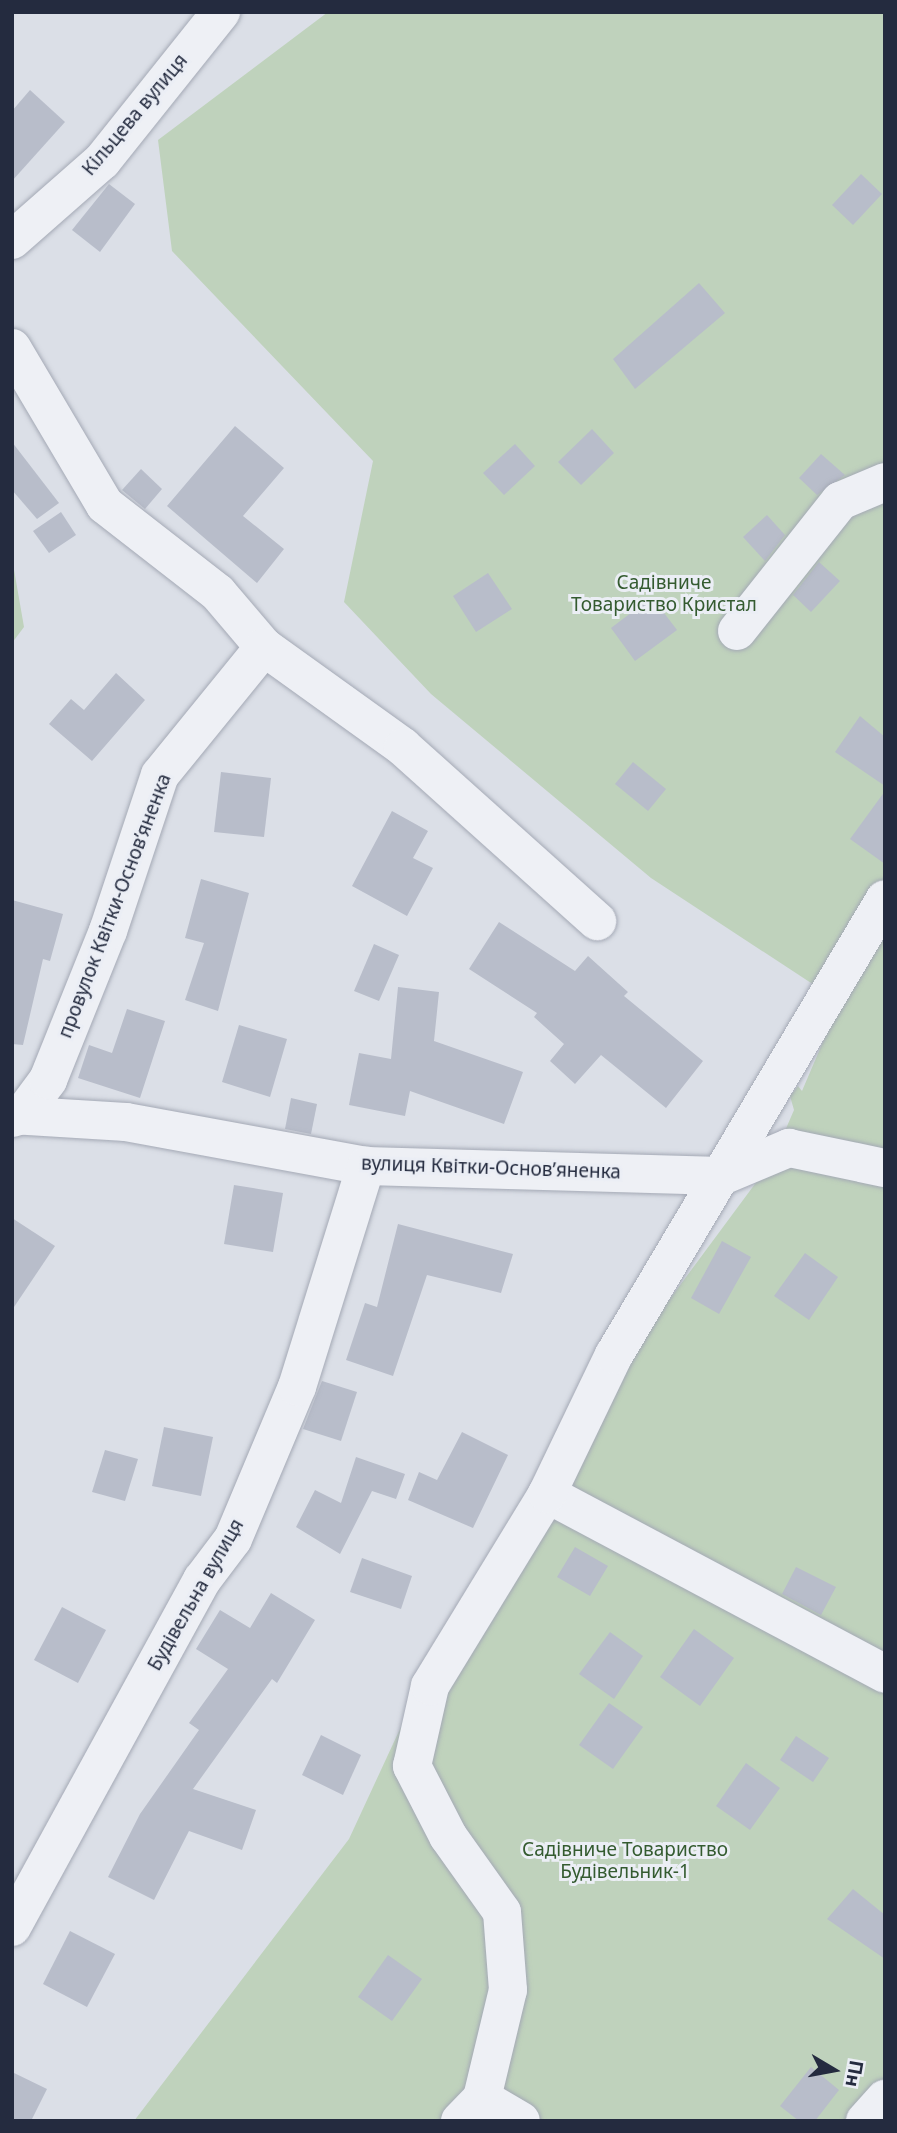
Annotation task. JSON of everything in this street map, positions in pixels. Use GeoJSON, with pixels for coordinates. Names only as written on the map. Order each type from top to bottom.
{"type":"FeatureCollection","features":[{"type":"Feature","properties":{"kind":"street","name":"Кільцева вулиця"},"geometry":{"type":"LineString","coordinates":[[12,240],[102,161],[221,12]]}},
{"type":"Feature","properties":{"kind":"street"},"geometry":{"type":"LineString","coordinates":[[12,348],[106,505],[218,593],[264,647],[403,747],[597,920]]}},
{"type":"Feature","properties":{"kind":"street"},"geometry":{"type":"LineString","coordinates":[[737,631],[840,501],[885,482]]}},
{"type":"Feature","properties":{"kind":"street","name":"провулок Квітки-Основʼяненка"},"geometry":{"type":"LineString","coordinates":[[16,1116],[58,1055],[160,775],[264,647]]}},
{"type":"Feature","properties":{"kind":"street"},"geometry":{"type":"LineString","coordinates":[[521,2121],[471,2110],[508,1990],[502,1912],[447,1836],[412,1766],[430,1686],[547,1494],[614,1354],[885,899]]}},
{"type":"Feature","properties":{"kind":"street","name":"вулиця Квітки-Основʼяненка"},"geometry":{"type":"LineString","coordinates":[[16,1116],[126,1122],[366,1166],[722,1176]]}},
{"type":"Feature","properties":{"kind":"street"},"geometry":{"type":"LineString","coordinates":[[722,1176],[789,1148],[885,1168]]}},
{"type":"Feature","properties":{"kind":"street","name":"Будівельна вулиця"},"geometry":{"type":"LineString","coordinates":[[12,1927],[202,1580],[233,1539],[297,1387],[366,1166]]}},
{"type":"Feature","properties":{"kind":"street"},"geometry":{"type":"LineString","coordinates":[[547,1494],[885,1674]]}},
{"type":"Feature","properties":{"kind":"street"},"geometry":{"type":"LineString","coordinates":[[865,2121],[885,2099]]}},
{"type":"Feature","properties":{"kind":"green space"},"geometry":{"type":"Polygon","coordinates":[[[328,12],[885,12],[885,2121],[134,2121],[349,1839],[412,1703],[649,1327],[772,1161],[794,1110],[790,1096],[798,1086],[802,1091],[840,1002],[651,878],[431,694],[344,602],[373,461],[172,251],[158,140],[328,12]]]}},
{"type":"Feature","properties":{"kind":"green space"},"geometry":{"type":"Polygon","coordinates":[[[12,558],[24,627],[12,643],[12,558]]]}},
{"type":"Feature","properties":{"kind":"building"},"geometry":{"type":"Polygon","coordinates":[[[30,90],[65,122],[12,181],[12,111],[30,90]]]}},
{"type":"Feature","properties":{"kind":"building"},"geometry":{"type":"Polygon","coordinates":[[[861,174],[882,194],[853,225],[832,205],[861,174]]]}},
{"type":"Feature","properties":{"kind":"building"},"geometry":{"type":"Polygon","coordinates":[[[109,184],[135,204],[100,252],[72,230],[109,184]]]}},
{"type":"Feature","properties":{"kind":"building"},"geometry":{"type":"Polygon","coordinates":[[[699,283],[725,313],[635,389],[613,359],[699,283]]]}},
{"type":"Feature","properties":{"kind":"building"},"geometry":{"type":"Polygon","coordinates":[[[235,426],[284,468],[243,516],[284,549],[257,583],[167,506],[235,426]]]}},
{"type":"Feature","properties":{"kind":"building"},"geometry":{"type":"Polygon","coordinates":[[[592,429],[614,453],[581,485],[558,462],[592,429]]]}},
{"type":"Feature","properties":{"kind":"building"},"geometry":{"type":"Polygon","coordinates":[[[12,442],[59,503],[37,519],[12,490],[12,442]]]}},
{"type":"Feature","properties":{"kind":"building"},"geometry":{"type":"Polygon","coordinates":[[[515,444],[535,466],[504,495],[483,473],[515,444]]]}},
{"type":"Feature","properties":{"kind":"building"},"geometry":{"type":"Polygon","coordinates":[[[821,454],[845,475],[817,495],[799,478],[821,454]]]}},
{"type":"Feature","properties":{"kind":"building"},"geometry":{"type":"Polygon","coordinates":[[[141,469],[162,489],[145,509],[122,490],[141,469]]]}},
{"type":"Feature","properties":{"kind":"building"},"geometry":{"type":"Polygon","coordinates":[[[61,512],[76,535],[49,553],[33,531],[61,512]]]}},
{"type":"Feature","properties":{"kind":"building"},"geometry":{"type":"Polygon","coordinates":[[[767,515],[785,535],[765,561],[743,537],[767,515]]]}},
{"type":"Feature","properties":{"kind":"building"},"geometry":{"type":"Polygon","coordinates":[[[819,562],[840,581],[811,612],[793,595],[819,562]]]}},
{"type":"Feature","properties":{"kind":"building"},"geometry":{"type":"Polygon","coordinates":[[[488,573],[512,609],[476,632],[453,596],[488,573]]]}},
{"type":"Feature","properties":{"kind":"building"},"geometry":{"type":"Polygon","coordinates":[[[652,597],[677,630],[635,661],[611,628],[652,597]]]}},
{"type":"Feature","properties":{"kind":"building"},"geometry":{"type":"Polygon","coordinates":[[[116,673],[145,700],[92,761],[49,724],[71,699],[84,710],[116,673]]]}},
{"type":"Feature","properties":{"kind":"building"},"geometry":{"type":"Polygon","coordinates":[[[860,716],[885,737],[885,786],[835,752],[860,716]]]}},
{"type":"Feature","properties":{"kind":"building"},"geometry":{"type":"Polygon","coordinates":[[[633,762],[666,789],[648,811],[615,784],[633,762]]]}},
{"type":"Feature","properties":{"kind":"building"},"geometry":{"type":"Polygon","coordinates":[[[221,772],[271,778],[264,837],[214,832],[221,772]]]}},
{"type":"Feature","properties":{"kind":"building"},"geometry":{"type":"Polygon","coordinates":[[[885,791],[885,864],[850,839],[885,791]]]}},
{"type":"Feature","properties":{"kind":"building"},"geometry":{"type":"Polygon","coordinates":[[[392,811],[428,831],[413,858],[433,868],[407,916],[352,886],[392,811]]]}},
{"type":"Feature","properties":{"kind":"building"},"geometry":{"type":"Polygon","coordinates":[[[201,879],[249,893],[218,1011],[185,1000],[204,943],[185,938],[201,879]]]}},
{"type":"Feature","properties":{"kind":"building"},"geometry":{"type":"Polygon","coordinates":[[[12,900],[63,914],[50,961],[43,959],[23,1045],[12,1044],[12,900]]]}},
{"type":"Feature","properties":{"kind":"building"},"geometry":{"type":"Polygon","coordinates":[[[499,922],[575,971],[588,956],[628,992],[624,996],[703,1061],[666,1108],[601,1055],[575,1084],[550,1061],[564,1044],[534,1017],[537,1013],[469,969],[499,922]]]}},
{"type":"Feature","properties":{"kind":"building"},"geometry":{"type":"Polygon","coordinates":[[[374,944],[399,955],[379,1001],[354,991],[374,944]]]}},
{"type":"Feature","properties":{"kind":"building"},"geometry":{"type":"Polygon","coordinates":[[[398,987],[439,992],[434,1041],[523,1072],[504,1124],[410,1091],[405,1116],[349,1105],[359,1053],[391,1059],[398,987]]]}},
{"type":"Feature","properties":{"kind":"building"},"geometry":{"type":"Polygon","coordinates":[[[127,1009],[165,1021],[140,1098],[78,1078],[89,1045],[112,1053],[127,1009]]]}},
{"type":"Feature","properties":{"kind":"building"},"geometry":{"type":"Polygon","coordinates":[[[239,1025],[287,1039],[270,1097],[222,1082],[239,1025]]]}},
{"type":"Feature","properties":{"kind":"building"},"geometry":{"type":"Polygon","coordinates":[[[291,1098],[317,1104],[311,1134],[285,1129],[291,1098]]]}},
{"type":"Feature","properties":{"kind":"building"},"geometry":{"type":"Polygon","coordinates":[[[234,1185],[283,1193],[273,1252],[224,1244],[234,1185]]]}},
{"type":"Feature","properties":{"kind":"building"},"geometry":{"type":"Polygon","coordinates":[[[12,1218],[55,1246],[12,1310],[12,1218]]]}},
{"type":"Feature","properties":{"kind":"building"},"geometry":{"type":"Polygon","coordinates":[[[398,1224],[513,1254],[501,1293],[427,1275],[393,1376],[346,1360],[365,1303],[377,1307],[398,1224]]]}},
{"type":"Feature","properties":{"kind":"building"},"geometry":{"type":"Polygon","coordinates":[[[722,1241],[751,1257],[719,1314],[691,1298],[722,1241]]]}},
{"type":"Feature","properties":{"kind":"building"},"geometry":{"type":"Polygon","coordinates":[[[805,1253],[838,1277],[809,1320],[774,1296],[805,1253]]]}},
{"type":"Feature","properties":{"kind":"building"},"geometry":{"type":"Polygon","coordinates":[[[322,1381],[357,1392],[341,1441],[303,1429],[322,1381]]]}},
{"type":"Feature","properties":{"kind":"building"},"geometry":{"type":"Polygon","coordinates":[[[164,1427],[213,1437],[201,1496],[152,1486],[164,1427]]]}},
{"type":"Feature","properties":{"kind":"building"},"geometry":{"type":"Polygon","coordinates":[[[462,1432],[508,1455],[473,1528],[408,1500],[419,1472],[437,1480],[462,1432]]]}},
{"type":"Feature","properties":{"kind":"building"},"geometry":{"type":"Polygon","coordinates":[[[105,1450],[138,1459],[125,1501],[92,1492],[105,1450]]]}},
{"type":"Feature","properties":{"kind":"building"},"geometry":{"type":"Polygon","coordinates":[[[356,1457],[405,1474],[396,1499],[372,1491],[340,1554],[296,1527],[315,1490],[341,1503],[356,1457]]]}},
{"type":"Feature","properties":{"kind":"building"},"geometry":{"type":"Polygon","coordinates":[[[575,1547],[608,1566],[590,1596],[557,1577],[575,1547]]]}},
{"type":"Feature","properties":{"kind":"building"},"geometry":{"type":"Polygon","coordinates":[[[362,1558],[412,1576],[401,1609],[350,1592],[362,1558]]]}},
{"type":"Feature","properties":{"kind":"building"},"geometry":{"type":"Polygon","coordinates":[[[796,1567],[836,1587],[821,1615],[782,1594],[796,1567]]]}},
{"type":"Feature","properties":{"kind":"building"},"geometry":{"type":"Polygon","coordinates":[[[271,1593],[315,1620],[277,1683],[272,1679],[193,1789],[256,1810],[242,1850],[189,1831],[154,1900],[108,1877],[140,1814],[199,1730],[189,1723],[228,1669],[196,1649],[220,1610],[250,1628],[271,1593]]]}},
{"type":"Feature","properties":{"kind":"building"},"geometry":{"type":"Polygon","coordinates":[[[62,1607],[106,1630],[78,1683],[34,1660],[62,1607]]]}},
{"type":"Feature","properties":{"kind":"building"},"geometry":{"type":"Polygon","coordinates":[[[694,1629],[734,1658],[700,1706],[660,1677],[694,1629]]]}},
{"type":"Feature","properties":{"kind":"building"},"geometry":{"type":"Polygon","coordinates":[[[610,1632],[643,1656],[614,1699],[579,1674],[610,1632]]]}},
{"type":"Feature","properties":{"kind":"building"},"geometry":{"type":"Polygon","coordinates":[[[609,1703],[643,1727],[613,1769],[579,1745],[609,1703]]]}},
{"type":"Feature","properties":{"kind":"building"},"geometry":{"type":"Polygon","coordinates":[[[321,1735],[361,1755],[343,1795],[302,1775],[321,1735]]]}},
{"type":"Feature","properties":{"kind":"building"},"geometry":{"type":"Polygon","coordinates":[[[796,1736],[829,1758],[813,1782],[780,1760],[796,1736]]]}},
{"type":"Feature","properties":{"kind":"building"},"geometry":{"type":"Polygon","coordinates":[[[746,1763],[780,1788],[750,1830],[716,1806],[746,1763]]]}},
{"type":"Feature","properties":{"kind":"building"},"geometry":{"type":"Polygon","coordinates":[[[853,1889],[885,1915],[885,1959],[827,1919],[853,1889]]]}},
{"type":"Feature","properties":{"kind":"building"},"geometry":{"type":"Polygon","coordinates":[[[70,1931],[115,1954],[87,2007],[43,1984],[70,1931]]]}},
{"type":"Feature","properties":{"kind":"building"},"geometry":{"type":"Polygon","coordinates":[[[388,1955],[422,1979],[392,2021],[358,1997],[388,1955]]]}},
{"type":"Feature","properties":{"kind":"building"},"geometry":{"type":"Polygon","coordinates":[[[811,2067],[839,2090],[815,2121],[799,2121],[780,2106],[811,2067]]]}},
{"type":"Feature","properties":{"kind":"building"},"geometry":{"type":"Polygon","coordinates":[[[12,2072],[47,2089],[31,2121],[12,2121],[12,2072]]]}},
{"type":"Feature","properties":{"kind":"park label","name":"Садівниче Товариство Кристал"},"geometry":{"type":"Point","coordinates":[664,594]}},
{"type":"Feature","properties":{"kind":"park label","name":"Садівниче Товариство Будівельник-1"},"geometry":{"type":"Point","coordinates":[625,1861]}}]}
